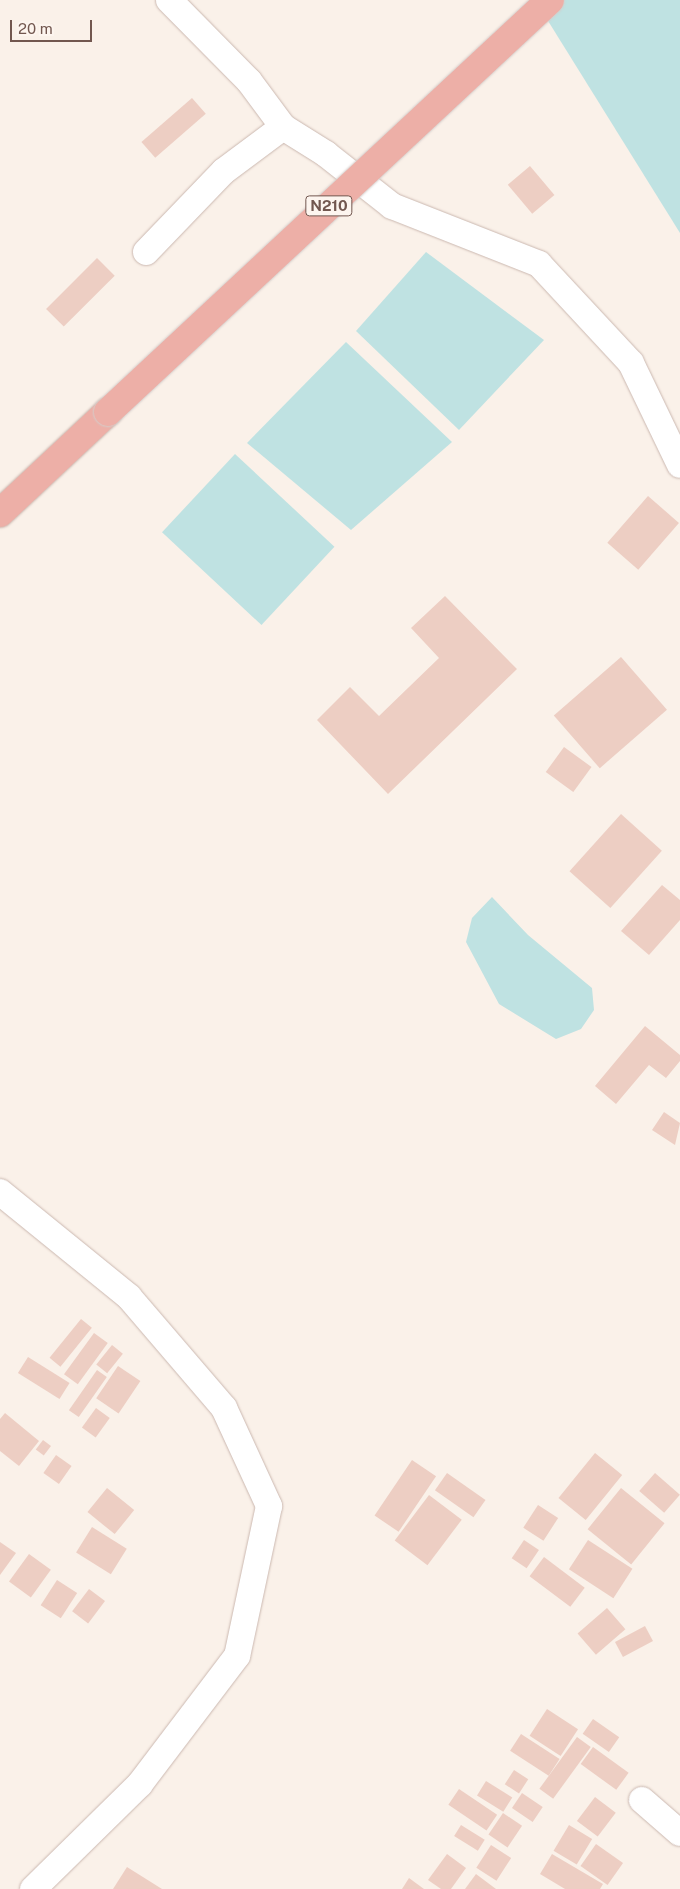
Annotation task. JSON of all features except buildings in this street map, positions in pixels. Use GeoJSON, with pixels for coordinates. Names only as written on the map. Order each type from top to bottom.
{"type":"FeatureCollection","features":[{"type":"Feature","properties":{"kind":"highway","name":"N210"},"geometry":{"type":"LineString","coordinates":[[0,513],[550,0]]}},
{"type":"Feature","properties":{"kind":"street"},"geometry":{"type":"LineString","coordinates":[[169,0],[249,82],[283,127],[326,154],[392,206],[538,264],[631,363],[680,465]]}},
{"type":"Feature","properties":{"kind":"street"},"geometry":{"type":"LineString","coordinates":[[146,252],[224,171],[283,127]]}},
{"type":"Feature","properties":{"kind":"street"},"geometry":{"type":"LineString","coordinates":[[0,1192],[129,1297],[186,1363],[224,1408],[269,1506],[237,1656],[140,1784],[32,1889]]}},
{"type":"Feature","properties":{"kind":"street"},"geometry":{"type":"LineString","coordinates":[[642,1800],[680,1833]]}},
{"type":"Feature","properties":{"kind":"water"},"geometry":{"type":"Polygon","coordinates":[[[535,0],[680,0],[680,233],[535,0]]]}},
{"type":"Feature","properties":{"kind":"water"},"geometry":{"type":"Polygon","coordinates":[[[426,252],[544,340],[459,430],[356,331],[426,252]]]}},
{"type":"Feature","properties":{"kind":"water"},"geometry":{"type":"Polygon","coordinates":[[[346,342],[452,442],[351,530],[247,443],[346,342]]]}},
{"type":"Feature","properties":{"kind":"water"},"geometry":{"type":"Polygon","coordinates":[[[235,454],[334,547],[261,625],[162,532],[235,454]]]}},
{"type":"Feature","properties":{"kind":"water"},"geometry":{"type":"Polygon","coordinates":[[[492,897],[528,935],[592,988],[594,1010],[581,1029],[556,1039],[499,1004],[466,942],[472,918],[492,897]]]}}]}
